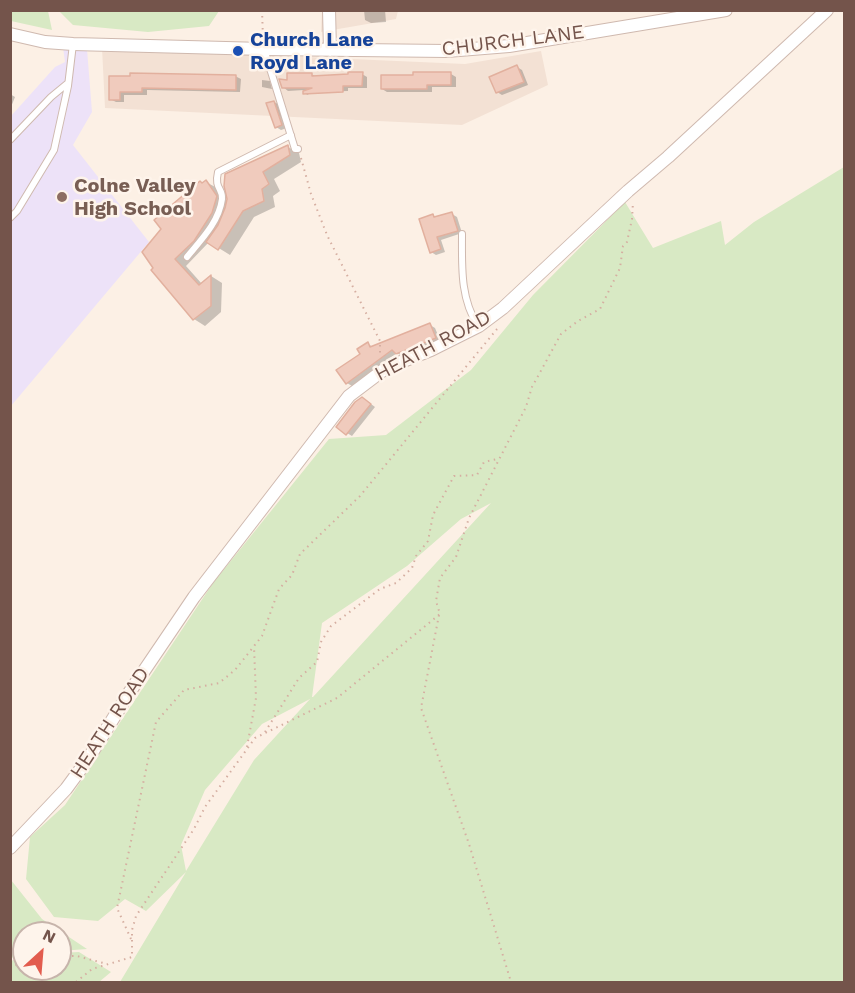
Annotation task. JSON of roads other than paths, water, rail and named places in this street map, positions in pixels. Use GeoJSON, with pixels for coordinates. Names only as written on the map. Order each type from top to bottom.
{"type":"FeatureCollection","features":[{"type":"Feature","properties":{"kind":"street"},"geometry":{"type":"LineString","coordinates":[[329,10],[330,50]]}},
{"type":"Feature","properties":{"kind":"street","name":"CHURCH LANE"},"geometry":{"type":"LineString","coordinates":[[10,34],[45,42],[73,44],[447,51],[509,46],[726,10]]}},
{"type":"Feature","properties":{"kind":"street","name":"HEATH ROAD"},"geometry":{"type":"LineString","coordinates":[[10,848],[72,781],[194,597],[349,396],[386,368],[431,350],[479,326],[503,308],[827,10]]}},
{"type":"Feature","properties":{"kind":"lane"},"geometry":{"type":"LineString","coordinates":[[10,218],[17,211],[54,150],[73,44]]}},
{"type":"Feature","properties":{"kind":"lane"},"geometry":{"type":"LineString","coordinates":[[264,49],[295,149],[298,149]]}},
{"type":"Feature","properties":{"kind":"lane"},"geometry":{"type":"LineString","coordinates":[[10,140],[68,82]]}},
{"type":"Feature","properties":{"kind":"lane"},"geometry":{"type":"LineString","coordinates":[[187,257],[206,234],[219,212],[222,196],[216,182],[218,172],[291,135]]}},
{"type":"Feature","properties":{"kind":"lane"},"geometry":{"type":"LineString","coordinates":[[462,234],[462,275],[469,312],[479,326]]}},
{"type":"Feature","properties":{"kind":"place","name":"Church Lane Royd Lane"},"geometry":{"type":"Point","coordinates":[238,51]}},
{"type":"Feature","properties":{"kind":"place","name":"Colne Valley High School"},"geometry":{"type":"Point","coordinates":[62,197]}}]}
